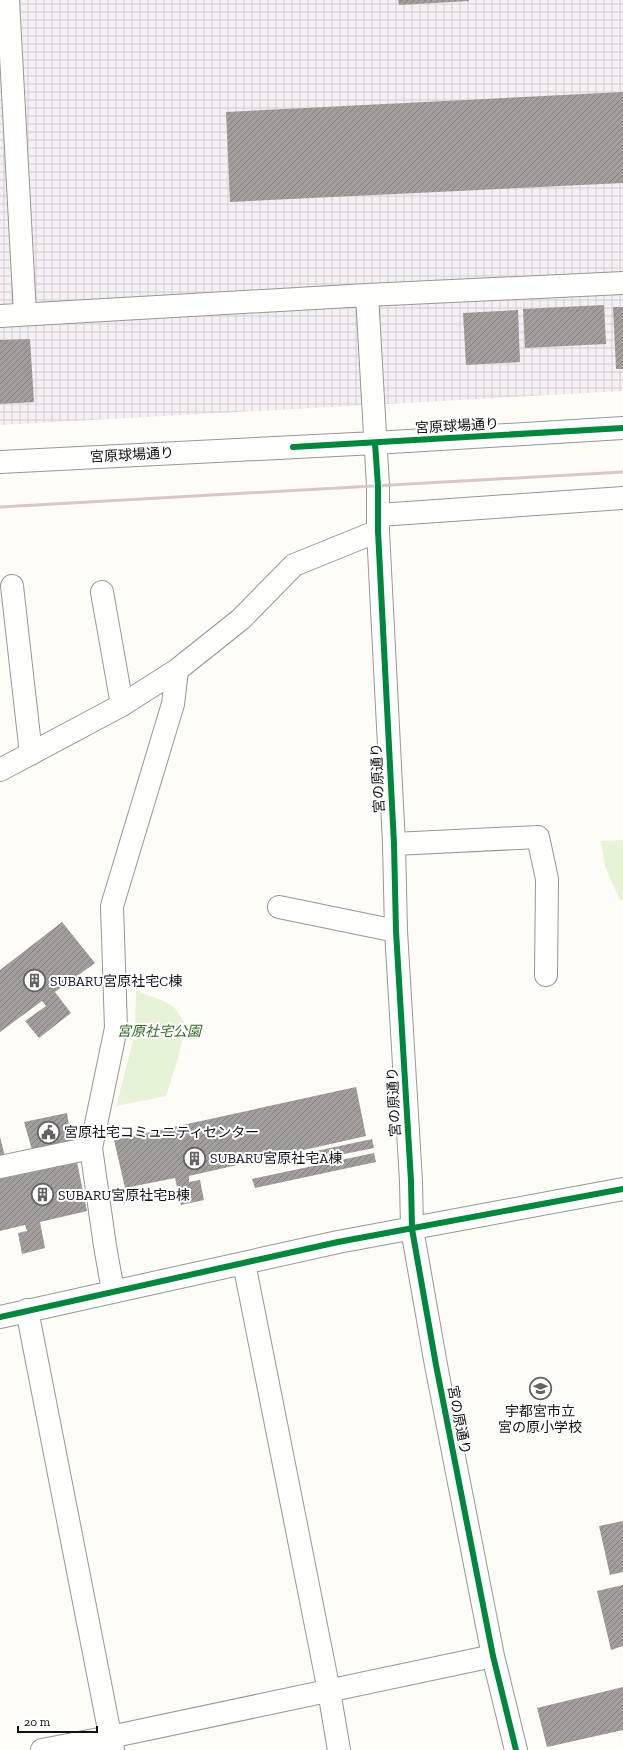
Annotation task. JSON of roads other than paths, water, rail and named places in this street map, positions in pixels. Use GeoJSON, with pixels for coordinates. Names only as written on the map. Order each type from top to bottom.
{"type":"FeatureCollection","features":[{"type":"Feature","properties":{"kind":"street"},"geometry":{"type":"LineString","coordinates":[[8,0],[25,314]]}},
{"type":"Feature","properties":{"kind":"street"},"geometry":{"type":"LineString","coordinates":[[0,316],[367,295],[623,283]]}},
{"type":"Feature","properties":{"kind":"street","name":"宮の原通り"},"geometry":{"type":"LineString","coordinates":[[367,295],[394,844],[396,931],[412,1229],[436,1366],[493,1656],[516,1750]]}},
{"type":"Feature","properties":{"kind":"street","name":"宮原球場通り"},"geometry":{"type":"LineString","coordinates":[[0,462],[375,443],[623,428]]}},
{"type":"Feature","properties":{"kind":"street"},"geometry":{"type":"LineString","coordinates":[[0,770],[122,705],[177,670],[241,619],[294,565],[378,523],[623,498]]}},
{"type":"Feature","properties":{"kind":"street"},"geometry":{"type":"LineString","coordinates":[[12,586],[31,754]]}},
{"type":"Feature","properties":{"kind":"street"},"geometry":{"type":"LineString","coordinates":[[102,592],[122,705]]}},
{"type":"Feature","properties":{"kind":"street"},"geometry":{"type":"LineString","coordinates":[[113,1291],[105,1246],[92,1148],[116,1028],[112,906],[173,704],[177,670]]}},
{"type":"Feature","properties":{"kind":"street"},"geometry":{"type":"LineString","coordinates":[[394,844],[538,837],[547,879],[546,975]]}},
{"type":"Feature","properties":{"kind":"street"},"geometry":{"type":"LineString","coordinates":[[279,907],[396,931]]}},
{"type":"Feature","properties":{"kind":"street"},"geometry":{"type":"LineString","coordinates":[[0,1167],[92,1148]]}},
{"type":"Feature","properties":{"kind":"street"},"geometry":{"type":"LineString","coordinates":[[0,1317],[338,1242],[623,1190]]}},
{"type":"Feature","properties":{"kind":"street"},"geometry":{"type":"LineString","coordinates":[[244,1263],[329,1691],[339,1750]]}},
{"type":"Feature","properties":{"kind":"street"},"geometry":{"type":"LineString","coordinates":[[27,1310],[112,1744]]}},
{"type":"Feature","properties":{"kind":"street"},"geometry":{"type":"LineString","coordinates":[[42,1750],[112,1744],[329,1691],[493,1656]]}},
{"type":"Feature","properties":{"kind":"railway"},"geometry":{"type":"LineString","coordinates":[[0,507],[623,472]]}},
{"type":"Feature","properties":{"kind":"place","name":"SUBARU宮原社宅C棟"},"geometry":{"type":"Point","coordinates":[35,981]}},
{"type":"Feature","properties":{"kind":"place","name":"宮原社宅コミュニティセンター"},"geometry":{"type":"Point","coordinates":[49,1132]}},
{"type":"Feature","properties":{"kind":"place","name":"SUBARU宮原社宅A棟"},"geometry":{"type":"Point","coordinates":[194,1158]}},
{"type":"Feature","properties":{"kind":"place","name":"SUBARU宮原社宅B棟"},"geometry":{"type":"Point","coordinates":[42,1195]}},
{"type":"Feature","properties":{"kind":"place","name":"宇都宮市立 宮の原小学校"},"geometry":{"type":"Point","coordinates":[540,1389]}},
{"type":"Feature","properties":{"kind":"park label","name":"宮原社宅公園"},"geometry":{"type":"Point","coordinates":[159,1031]}}]}
